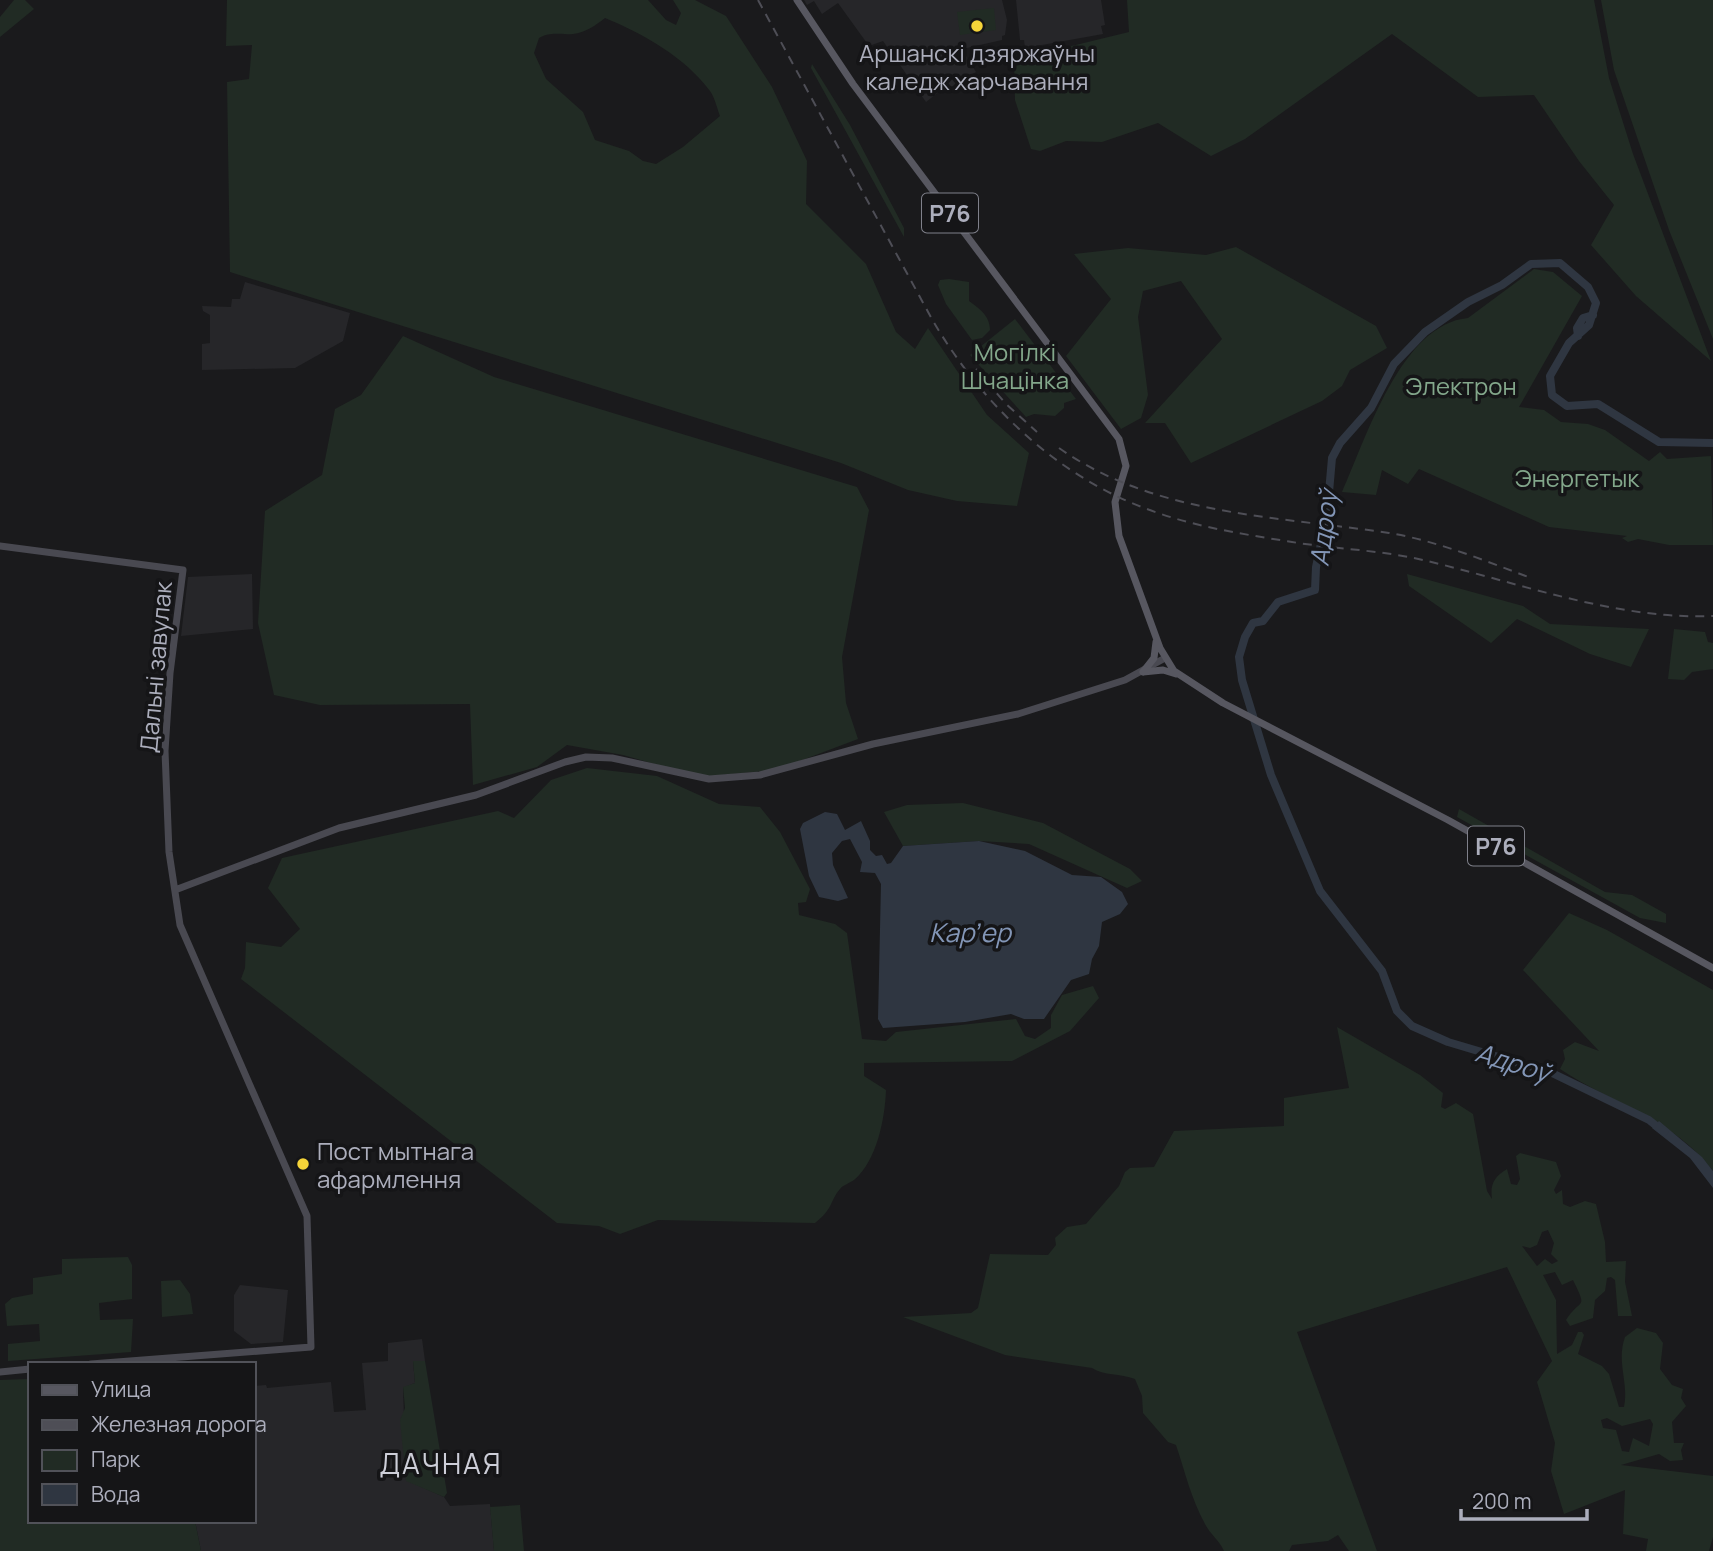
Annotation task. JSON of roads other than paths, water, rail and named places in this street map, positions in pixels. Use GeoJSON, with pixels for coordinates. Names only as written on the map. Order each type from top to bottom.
{"type":"FeatureCollection","features":[{"type":"Feature","properties":{"kind":"main road","name":"Р76"},"geometry":{"type":"LineString","coordinates":[[797,0],[853,84],[1122,445],[1126,466],[1115,502],[1116,521],[1155,635],[1167,661],[1185,680],[1223,703],[1448,820],[1713,968]]}},
{"type":"Feature","properties":{"kind":"main road"},"geometry":{"type":"LineString","coordinates":[[1146,672],[1156,652],[1155,635]]}},
{"type":"Feature","properties":{"kind":"main road"},"geometry":{"type":"LineString","coordinates":[[1146,672],[1167,670],[1185,680]]}},
{"type":"Feature","properties":{"kind":"street","name":"Дальні завулак"},"geometry":{"type":"LineString","coordinates":[[0,545],[183,570],[166,713],[169,852],[180,925],[307,1216],[311,1347],[117,1362]]}},
{"type":"Feature","properties":{"kind":"street"},"geometry":{"type":"LineString","coordinates":[[175,890],[339,828],[476,795],[575,760],[612,758],[709,779],[753,776],[873,744],[989,722],[1109,686],[1167,661]]}},
{"type":"Feature","properties":{"kind":"street"},"geometry":{"type":"LineString","coordinates":[[0,1372],[28,1369]]}},
{"type":"Feature","properties":{"kind":"water","name":"Карʼер"},"geometry":{"type":"Polygon","coordinates":[[[825,812],[837,814],[845,830],[861,821],[870,841],[870,850],[876,856],[882,855],[887,864],[891,863],[903,846],[979,841],[1025,851],[1072,875],[1101,877],[1122,892],[1128,904],[1120,914],[1102,922],[1099,946],[1092,959],[1089,974],[1071,980],[1044,1019],[1024,1019],[1011,1014],[965,1022],[883,1028],[878,1019],[881,884],[875,873],[860,872],[862,862],[850,839],[842,841],[832,853],[833,865],[848,898],[838,901],[819,897],[809,876],[800,829],[803,823],[825,812]]]}},
{"type":"Feature","properties":{"kind":"water"},"geometry":{"type":"Polygon","coordinates":[[[1659,1121],[1702,1157],[1713,1171],[1713,1188],[1690,1158],[1652,1128],[1659,1121]]]}},
{"type":"Feature","properties":{"kind":"waterway","name":"Адроў"},"geometry":{"type":"LineString","coordinates":[[1664,1132],[1649,1120],[1552,1073],[1448,1042],[1412,1026],[1397,1011],[1382,971],[1320,891],[1271,775],[1242,680],[1239,657],[1253,623],[1263,621],[1278,602],[1315,590],[1316,567],[1327,515],[1332,458],[1340,443],[1371,408],[1394,364],[1425,332],[1531,264],[1560,263],[1588,287],[1596,303],[1589,325],[1569,343],[1550,376],[1552,395],[1567,406],[1598,404],[1659,442],[1713,443]]}},
{"type":"Feature","properties":{"kind":"waterway"},"geometry":{"type":"LineString","coordinates":[[1578,336],[1577,328],[1583,318],[1593,315]]}},
{"type":"Feature","properties":{"kind":"railway"},"geometry":{"type":"LineString","coordinates":[[758,0],[952,352],[998,408],[1024,433],[1082,477],[1113,495],[1147,509],[1219,529],[1407,557],[1603,606],[1676,616],[1713,616]]}},
{"type":"Feature","properties":{"kind":"railway"},"geometry":{"type":"LineString","coordinates":[[976,369],[1006,404],[1037,432]]}},
{"type":"Feature","properties":{"kind":"railway"},"geometry":{"type":"LineString","coordinates":[[1059,448],[1096,470],[1136,488],[1177,500],[1261,517],[1389,533],[1461,552],[1531,578]]}},
{"type":"Feature","properties":{"kind":"place","name":"Аршанскі дзяржаўны каледж харчавання"},"geometry":{"type":"Point","coordinates":[977,26]}},
{"type":"Feature","properties":{"kind":"place","name":"Пост мытнага афармлення"},"geometry":{"type":"Point","coordinates":[303,1164]}},
{"type":"Feature","properties":{"kind":"district","name":"ДАЧНАЯ"},"geometry":{"type":"Point","coordinates":[441,1463]}},
{"type":"Feature","properties":{"kind":"park label","name":"Могілкі Шчацінка"},"geometry":{"type":"Point","coordinates":[1015,365]}},
{"type":"Feature","properties":{"kind":"park label","name":"Электрон"},"geometry":{"type":"Point","coordinates":[1461,385]}},
{"type":"Feature","properties":{"kind":"park label","name":"Энергетык"},"geometry":{"type":"Point","coordinates":[1577,477]}}]}
